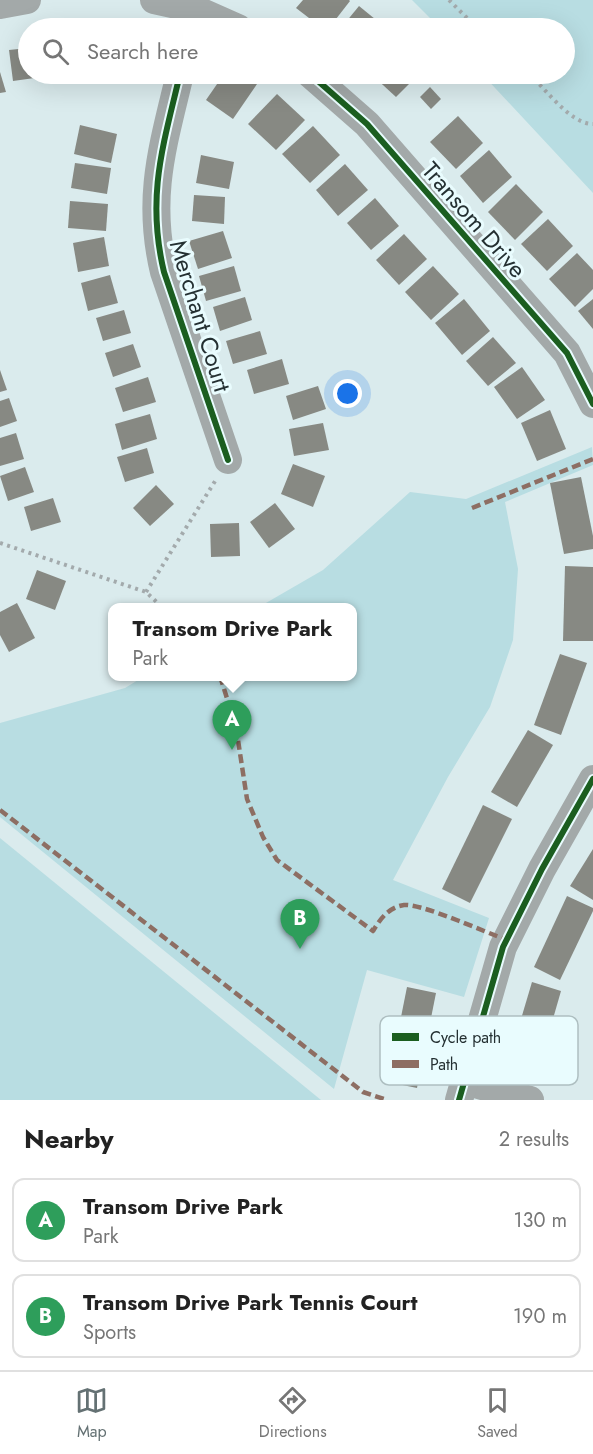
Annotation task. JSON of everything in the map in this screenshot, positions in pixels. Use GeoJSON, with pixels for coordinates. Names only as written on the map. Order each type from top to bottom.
{"type":"FeatureCollection","features":[{"type":"Feature","properties":{"kind":"street"},"geometry":{"type":"LineString","coordinates":[[0,5],[27,0]]}},
{"type":"Feature","properties":{"kind":"street"},"geometry":{"type":"LineString","coordinates":[[154,0],[211,18]]}},
{"type":"Feature","properties":{"kind":"street","name":"Merchant Court"},"geometry":{"type":"LineString","coordinates":[[178,84],[156,182],[157,245],[164,272],[228,460]]}},
{"type":"Feature","properties":{"kind":"street","name":"Transom Drive"},"geometry":{"type":"LineString","coordinates":[[321,84],[367,124],[567,353],[593,404]]}},
{"type":"Feature","properties":{"kind":"street"},"geometry":{"type":"LineString","coordinates":[[483,1016],[503,947],[542,869],[593,779]]}},
{"type":"Feature","properties":{"kind":"street"},"geometry":{"type":"LineString","coordinates":[[462,1090],[530,1100]]}},
{"type":"Feature","properties":{"kind":"path"},"geometry":{"type":"LineString","coordinates":[[449,0],[467,18]]}},
{"type":"Feature","properties":{"kind":"path"},"geometry":{"type":"LineString","coordinates":[[539,84],[565,110],[587,124],[593,124]]}},
{"type":"Feature","properties":{"kind":"path"},"geometry":{"type":"LineString","coordinates":[[146,592],[228,460]]}},
{"type":"Feature","properties":{"kind":"path"},"geometry":{"type":"LineString","coordinates":[[0,543],[146,592],[158,603]]}},
{"type":"Feature","properties":{"kind":"shaded area"},"geometry":{"type":"Polygon","coordinates":[[[412,0],[593,0],[593,193],[491,84],[575,84],[575,18],[430,18],[412,0]]]}},
{"type":"Feature","properties":{"kind":"shaded area"},"geometry":{"type":"Polygon","coordinates":[[[592,447],[593,465],[505,502],[518,569],[513,640],[490,707],[448,777],[393,880],[489,918],[464,997],[367,970],[334,1089],[0,817],[0,723],[125,688],[136,681],[357,681],[357,603],[266,603],[323,570],[410,492],[466,499],[592,447]]]}},
{"type":"Feature","properties":{"kind":"shaded area"},"geometry":{"type":"Polygon","coordinates":[[[0,838],[321,1100],[0,1100],[0,838]]]}},
{"type":"Feature","properties":{"kind":"building"},"geometry":{"type":"Polygon","coordinates":[[[303,0],[350,1],[337,18],[309,18],[296,8],[303,0]]]}},
{"type":"Feature","properties":{"kind":"building"},"geometry":{"type":"Polygon","coordinates":[[[359,6],[374,18],[349,18],[359,6]]]}},
{"type":"Feature","properties":{"kind":"building"},"geometry":{"type":"Polygon","coordinates":[[[18,49],[18,80],[13,81],[9,50],[18,49]]]}},
{"type":"Feature","properties":{"kind":"building"},"geometry":{"type":"Polygon","coordinates":[[[0,72],[6,92],[0,93],[0,72]]]}},
{"type":"Feature","properties":{"kind":"building"},"geometry":{"type":"Polygon","coordinates":[[[217,84],[257,84],[233,119],[206,100],[217,84]]]}},
{"type":"Feature","properties":{"kind":"building"},"geometry":{"type":"Polygon","coordinates":[[[382,84],[409,84],[396,97],[382,84]]]}},
{"type":"Feature","properties":{"kind":"building"},"geometry":{"type":"Polygon","coordinates":[[[430,87],[441,99],[431,109],[420,97],[430,87]]]}},
{"type":"Feature","properties":{"kind":"building"},"geometry":{"type":"Polygon","coordinates":[[[277,94],[305,120],[276,150],[248,124],[277,94]]]}},
{"type":"Feature","properties":{"kind":"building"},"geometry":{"type":"Polygon","coordinates":[[[458,116],[483,143],[456,169],[430,142],[458,116]]]}},
{"type":"Feature","properties":{"kind":"building"},"geometry":{"type":"Polygon","coordinates":[[[80,125],[117,134],[111,163],[74,154],[80,125]]]}},
{"type":"Feature","properties":{"kind":"building"},"geometry":{"type":"Polygon","coordinates":[[[313,126],[340,155],[310,183],[282,154],[313,126]]]}},
{"type":"Feature","properties":{"kind":"building"},"geometry":{"type":"Polygon","coordinates":[[[489,150],[512,177],[483,203],[460,176],[489,150]]]}},
{"type":"Feature","properties":{"kind":"building"},"geometry":{"type":"Polygon","coordinates":[[[201,155],[234,162],[229,189],[196,183],[201,155]]]}},
{"type":"Feature","properties":{"kind":"building"},"geometry":{"type":"Polygon","coordinates":[[[75,163],[111,168],[107,194],[71,188],[75,163]]]}},
{"type":"Feature","properties":{"kind":"building"},"geometry":{"type":"Polygon","coordinates":[[[345,164],[368,190],[338,216],[316,190],[345,164]]]}},
{"type":"Feature","properties":{"kind":"building"},"geometry":{"type":"Polygon","coordinates":[[[516,184],[543,212],[515,240],[488,212],[516,184]]]}},
{"type":"Feature","properties":{"kind":"building"},"geometry":{"type":"Polygon","coordinates":[[[194,195],[225,197],[224,224],[192,221],[194,195]]]}},
{"type":"Feature","properties":{"kind":"building"},"geometry":{"type":"Polygon","coordinates":[[[375,198],[399,226],[371,250],[347,223],[375,198]]]}},
{"type":"Feature","properties":{"kind":"building"},"geometry":{"type":"Polygon","coordinates":[[[70,201],[108,204],[106,231],[68,228],[70,201]]]}},
{"type":"Feature","properties":{"kind":"building"},"geometry":{"type":"Polygon","coordinates":[[[548,219],[573,246],[547,271],[521,244],[548,219]]]}},
{"type":"Feature","properties":{"kind":"building"},"geometry":{"type":"Polygon","coordinates":[[[223,231],[232,258],[198,269],[189,241],[223,231]]]}},
{"type":"Feature","properties":{"kind":"building"},"geometry":{"type":"Polygon","coordinates":[[[404,234],[427,259],[399,285],[376,260],[404,234]]]}},
{"type":"Feature","properties":{"kind":"building"},"geometry":{"type":"Polygon","coordinates":[[[104,237],[109,266],[78,272],[73,243],[104,237]]]}},
{"type":"Feature","properties":{"kind":"building"},"geometry":{"type":"Polygon","coordinates":[[[577,253],[593,270],[593,289],[575,307],[549,279],[577,253]]]}},
{"type":"Feature","properties":{"kind":"building"},"geometry":{"type":"Polygon","coordinates":[[[234,266],[241,291],[206,301],[199,276],[234,266]]]}},
{"type":"Feature","properties":{"kind":"building"},"geometry":{"type":"Polygon","coordinates":[[[433,266],[459,294],[431,320],[405,292],[433,266]]]}},
{"type":"Feature","properties":{"kind":"building"},"geometry":{"type":"Polygon","coordinates":[[[110,275],[118,303],[88,311],[81,283],[110,275]]]}},
{"type":"Feature","properties":{"kind":"building"},"geometry":{"type":"Polygon","coordinates":[[[245,297],[252,320],[220,331],[213,307],[245,297]]]}},
{"type":"Feature","properties":{"kind":"building"},"geometry":{"type":"Polygon","coordinates":[[[464,299],[490,331],[462,355],[435,323],[464,299]]]}},
{"type":"Feature","properties":{"kind":"building"},"geometry":{"type":"Polygon","coordinates":[[[593,299],[593,329],[578,311],[593,299]]]}},
{"type":"Feature","properties":{"kind":"building"},"geometry":{"type":"Polygon","coordinates":[[[124,310],[131,333],[103,341],[96,318],[124,310]]]}},
{"type":"Feature","properties":{"kind":"building"},"geometry":{"type":"Polygon","coordinates":[[[260,331],[267,354],[233,364],[226,341],[260,331]]]}},
{"type":"Feature","properties":{"kind":"building"},"geometry":{"type":"Polygon","coordinates":[[[493,337],[516,363],[488,386],[466,361],[493,337]]]}},
{"type":"Feature","properties":{"kind":"building"},"geometry":{"type":"Polygon","coordinates":[[[133,344],[141,367],[113,377],[105,353],[133,344]]]}},
{"type":"Feature","properties":{"kind":"building"},"geometry":{"type":"Polygon","coordinates":[[[282,359],[289,384],[254,394],[247,370],[282,359]]]}},
{"type":"Feature","properties":{"kind":"building"},"geometry":{"type":"Polygon","coordinates":[[[522,367],[545,400],[517,419],[494,387],[522,367]]]}},
{"type":"Feature","properties":{"kind":"building"},"geometry":{"type":"Polygon","coordinates":[[[0,370],[7,390],[0,392],[0,370]]]}},
{"type":"Feature","properties":{"kind":"building"},"geometry":{"type":"Polygon","coordinates":[[[148,377],[156,402],[123,412],[115,388],[148,377]]]}},
{"type":"Feature","properties":{"kind":"building"},"geometry":{"type":"Polygon","coordinates":[[[318,386],[326,409],[293,420],[286,396],[318,386]]]}},
{"type":"Feature","properties":{"kind":"building"},"geometry":{"type":"Polygon","coordinates":[[[9,398],[17,421],[0,427],[0,401],[9,398]]]}},
{"type":"Feature","properties":{"kind":"building"},"geometry":{"type":"Polygon","coordinates":[[[550,410],[566,449],[537,461],[521,423],[550,410]]]}},
{"type":"Feature","properties":{"kind":"building"},"geometry":{"type":"Polygon","coordinates":[[[150,414],[157,439],[122,450],[115,424],[150,414]]]}},
{"type":"Feature","properties":{"kind":"building"},"geometry":{"type":"Polygon","coordinates":[[[323,423],[329,450],[294,456],[289,429],[323,423]]]}},
{"type":"Feature","properties":{"kind":"building"},"geometry":{"type":"Polygon","coordinates":[[[16,433],[24,459],[0,466],[0,438],[16,433]]]}},
{"type":"Feature","properties":{"kind":"building"},"geometry":{"type":"Polygon","coordinates":[[[147,448],[154,473],[125,482],[117,457],[147,448]]]}},
{"type":"Feature","properties":{"kind":"building"},"geometry":{"type":"Polygon","coordinates":[[[293,464],[325,476],[313,507],[281,494],[293,464]]]}},
{"type":"Feature","properties":{"kind":"building"},"geometry":{"type":"Polygon","coordinates":[[[25,467],[34,492],[8,501],[0,476],[25,467]]]}},
{"type":"Feature","properties":{"kind":"building"},"geometry":{"type":"Polygon","coordinates":[[[581,477],[593,536],[593,549],[564,554],[550,483],[581,477]]]}},
{"type":"Feature","properties":{"kind":"building"},"geometry":{"type":"Polygon","coordinates":[[[156,485],[174,504],[150,526],[133,508],[156,485]]]}},
{"type":"Feature","properties":{"kind":"building"},"geometry":{"type":"Polygon","coordinates":[[[53,498],[61,522],[31,531],[24,507],[53,498]]]}},
{"type":"Feature","properties":{"kind":"building"},"geometry":{"type":"Polygon","coordinates":[[[275,503],[295,529],[269,548],[250,522],[275,503]]]}},
{"type":"Feature","properties":{"kind":"building"},"geometry":{"type":"Polygon","coordinates":[[[239,523],[240,556],[211,557],[210,524],[239,523]]]}},
{"type":"Feature","properties":{"kind":"building"},"geometry":{"type":"Polygon","coordinates":[[[565,566],[593,567],[593,641],[563,641],[565,566]]]}},
{"type":"Feature","properties":{"kind":"building"},"geometry":{"type":"Polygon","coordinates":[[[37,570],[66,581],[55,610],[26,599],[37,570]]]}},
{"type":"Feature","properties":{"kind":"building"},"geometry":{"type":"Polygon","coordinates":[[[17,603],[35,638],[9,652],[0,635],[0,612],[17,603]]]}},
{"type":"Feature","properties":{"kind":"building"},"geometry":{"type":"Polygon","coordinates":[[[560,654],[587,663],[561,735],[534,725],[560,654]]]}},
{"type":"Feature","properties":{"kind":"building"},"geometry":{"type":"Polygon","coordinates":[[[528,730],[553,745],[517,807],[491,792],[528,730]]]}},
{"type":"Feature","properties":{"kind":"building"},"geometry":{"type":"Polygon","coordinates":[[[483,805],[512,819],[470,903],[442,889],[483,805]]]}},
{"type":"Feature","properties":{"kind":"building"},"geometry":{"type":"Polygon","coordinates":[[[593,849],[593,900],[570,886],[593,849]]]}},
{"type":"Feature","properties":{"kind":"building"},"geometry":{"type":"Polygon","coordinates":[[[567,896],[593,908],[593,911],[560,980],[534,967],[567,896]]]}},
{"type":"Feature","properties":{"kind":"building"},"geometry":{"type":"Polygon","coordinates":[[[532,982],[561,991],[554,1016],[522,1016],[532,982]]]}},
{"type":"Feature","properties":{"kind":"building"},"geometry":{"type":"Polygon","coordinates":[[[407,987],[436,993],[431,1016],[401,1016],[407,987]]]}},
{"type":"Feature","properties":{"kind":"building"},"geometry":{"type":"Polygon","coordinates":[[[402,1085],[418,1085],[417,1088],[402,1085]]]}},
{"type":"Feature","properties":{"kind":"marked path"},"geometry":{"type":"LineString","coordinates":[[472,508],[593,459]]}},
{"type":"Feature","properties":{"kind":"marked path"},"geometry":{"type":"LineString","coordinates":[[222,681],[236,727],[247,799],[263,837],[277,860],[373,931],[386,914],[404,905],[439,913],[507,940]]}},
{"type":"Feature","properties":{"kind":"marked path"},"geometry":{"type":"LineString","coordinates":[[0,810],[363,1092],[387,1100]]}},
{"type":"Feature","properties":{"kind":"cycle path"},"geometry":{"type":"LineString","coordinates":[[178,84],[159,172],[157,195],[159,245],[164,272],[228,460]]}},
{"type":"Feature","properties":{"kind":"cycle path"},"geometry":{"type":"LineString","coordinates":[[321,84],[367,124],[567,353],[593,404]]}},
{"type":"Feature","properties":{"kind":"cycle path"},"geometry":{"type":"LineString","coordinates":[[483,1016],[503,947],[542,869],[593,779]]}},
{"type":"Feature","properties":{"kind":"cycle path"},"geometry":{"type":"LineString","coordinates":[[459,1100],[463,1085]]}},
{"type":"Feature","properties":{"kind":"place","name":"Transom Drive Park"},"geometry":{"type":"Point","coordinates":[232,750]}},
{"type":"Feature","properties":{"kind":"place","name":"Transom Drive Park Tennis Court"},"geometry":{"type":"Point","coordinates":[300,949]}}]}
